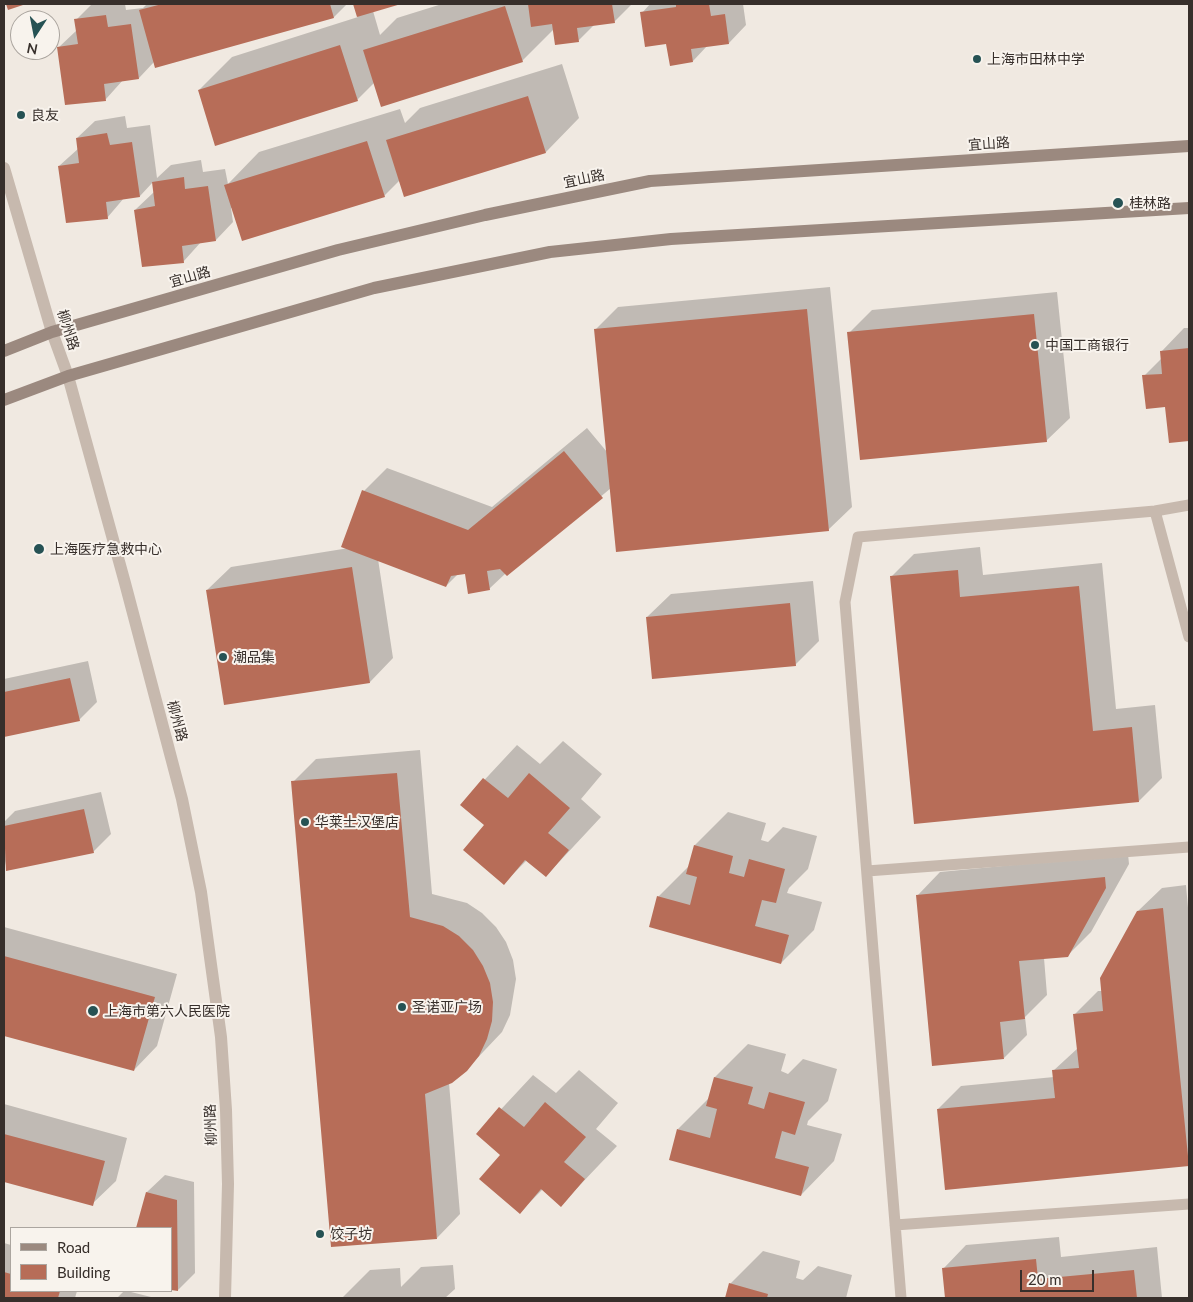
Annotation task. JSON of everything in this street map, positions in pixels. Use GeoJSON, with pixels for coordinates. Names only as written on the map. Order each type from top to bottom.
{"type":"FeatureCollection","features":[{"type":"Feature","properties":{"kind":"main road","name":"宜山路"},"geometry":{"type":"LineString","coordinates":[[4,351],[52,332],[338,250],[485,215],[650,181],[1189,146]]}},
{"type":"Feature","properties":{"kind":"main road"},"geometry":{"type":"LineString","coordinates":[[4,400],[68,376],[374,288],[550,252],[671,239],[1189,208]]}},
{"type":"Feature","properties":{"kind":"street","name":"柳州路"},"geometry":{"type":"LineString","coordinates":[[4,168],[52,332],[68,376],[182,799],[201,892],[221,1037],[226,1110],[228,1184],[226,1298]]}},
{"type":"Feature","properties":{"kind":"lane"},"geometry":{"type":"LineString","coordinates":[[901,1298],[846,602],[858,537],[1155,511],[1189,505]]}},
{"type":"Feature","properties":{"kind":"lane"},"geometry":{"type":"LineString","coordinates":[[1155,511],[1189,637]]}},
{"type":"Feature","properties":{"kind":"lane"},"geometry":{"type":"LineString","coordinates":[[867,872],[1189,847]]}},
{"type":"Feature","properties":{"kind":"lane"},"geometry":{"type":"LineString","coordinates":[[895,1225],[1189,1204]]}},
{"type":"Feature","properties":{"kind":"building"},"geometry":{"type":"Polygon","coordinates":[[[6,4],[26,4],[8,10],[6,4]]]}},
{"type":"Feature","properties":{"kind":"building"},"geometry":{"type":"Polygon","coordinates":[[[162,4],[330,4],[334,18],[155,68],[139,10],[162,4]]]}},
{"type":"Feature","properties":{"kind":"building"},"geometry":{"type":"Polygon","coordinates":[[[353,4],[401,4],[357,17],[353,4]]]}},
{"type":"Feature","properties":{"kind":"building"},"geometry":{"type":"Polygon","coordinates":[[[528,4],[612,4],[615,23],[577,28],[579,42],[555,45],[552,24],[531,27],[528,4]]]}},
{"type":"Feature","properties":{"kind":"building"},"geometry":{"type":"Polygon","coordinates":[[[676,4],[709,4],[711,16],[725,14],[729,44],[691,49],[693,62],[670,66],[666,44],[645,47],[640,12],[676,7],[676,4]]]}},
{"type":"Feature","properties":{"kind":"building"},"geometry":{"type":"Polygon","coordinates":[[[505,6],[523,62],[381,107],[363,50],[505,6]]]}},
{"type":"Feature","properties":{"kind":"building"},"geometry":{"type":"Polygon","coordinates":[[[106,15],[108,27],[131,24],[139,79],[104,84],[106,101],[65,105],[59,60],[60,47],[78,44],[74,19],[106,15]]]}},
{"type":"Feature","properties":{"kind":"building"},"geometry":{"type":"Polygon","coordinates":[[[340,45],[358,101],[215,146],[198,90],[340,45]]]}},
{"type":"Feature","properties":{"kind":"building"},"geometry":{"type":"Polygon","coordinates":[[[528,96],[546,153],[404,197],[386,140],[528,96]]]}},
{"type":"Feature","properties":{"kind":"building"},"geometry":{"type":"Polygon","coordinates":[[[107,133],[110,145],[132,142],[140,197],[106,202],[108,219],[66,223],[58,166],[79,163],[76,138],[107,133]]]}},
{"type":"Feature","properties":{"kind":"building"},"geometry":{"type":"Polygon","coordinates":[[[367,141],[385,197],[242,241],[224,185],[367,141]]]}},
{"type":"Feature","properties":{"kind":"building"},"geometry":{"type":"Polygon","coordinates":[[[184,177],[185,189],[208,186],[216,241],[182,246],[184,263],[142,267],[134,210],[155,206],[152,182],[184,177]]]}},
{"type":"Feature","properties":{"kind":"building"},"geometry":{"type":"Polygon","coordinates":[[[807,309],[829,531],[616,552],[594,329],[807,309]]]}},
{"type":"Feature","properties":{"kind":"building"},"geometry":{"type":"Polygon","coordinates":[[[1034,314],[1047,442],[860,460],[847,332],[1034,314]]]}},
{"type":"Feature","properties":{"kind":"building"},"geometry":{"type":"Polygon","coordinates":[[[1189,348],[1189,441],[1169,443],[1165,407],[1146,409],[1142,375],[1162,374],[1160,351],[1189,348]]]}},
{"type":"Feature","properties":{"kind":"building"},"geometry":{"type":"Polygon","coordinates":[[[564,451],[603,498],[507,576],[500,569],[487,571],[490,590],[468,594],[465,574],[451,576],[446,587],[341,547],[362,490],[468,530],[564,451]]]}},
{"type":"Feature","properties":{"kind":"building"},"geometry":{"type":"Polygon","coordinates":[[[352,567],[370,683],[224,705],[206,590],[352,567]]]}},
{"type":"Feature","properties":{"kind":"building"},"geometry":{"type":"Polygon","coordinates":[[[958,570],[960,597],[1079,586],[1093,731],[1132,727],[1139,802],[914,824],[890,576],[958,570]]]}},
{"type":"Feature","properties":{"kind":"building"},"geometry":{"type":"Polygon","coordinates":[[[790,603],[796,666],[652,679],[646,617],[790,603]]]}},
{"type":"Feature","properties":{"kind":"building"},"geometry":{"type":"Polygon","coordinates":[[[70,678],[80,721],[4,737],[4,692],[70,678]]]}},
{"type":"Feature","properties":{"kind":"building","name":"圣诺亚广场"},"geometry":{"type":"Polygon","coordinates":[[[397,773],[410,917],[443,926],[459,936],[473,950],[483,966],[490,983],[493,1002],[492,1021],[487,1039],[479,1056],[467,1071],[452,1083],[425,1094],[437,1239],[331,1247],[291,781],[397,773]]]}},
{"type":"Feature","properties":{"kind":"building"},"geometry":{"type":"Polygon","coordinates":[[[529,773],[570,808],[548,833],[569,850],[546,877],[525,860],[504,885],[463,850],[484,825],[460,805],[483,778],[508,798],[529,773]]]}},
{"type":"Feature","properties":{"kind":"building"},"geometry":{"type":"Polygon","coordinates":[[[84,809],[94,853],[6,871],[4,826],[84,809]]]}},
{"type":"Feature","properties":{"kind":"building"},"geometry":{"type":"Polygon","coordinates":[[[694,845],[733,856],[729,873],[744,877],[749,859],[785,869],[776,903],[762,900],[755,926],[789,935],[781,964],[649,927],[657,896],[690,905],[697,877],[686,874],[694,845]]]}},
{"type":"Feature","properties":{"kind":"building"},"geometry":{"type":"Polygon","coordinates":[[[1105,877],[1106,888],[1068,957],[1019,961],[1025,1019],[1000,1022],[1004,1059],[932,1066],[916,895],[1105,877]]]}},
{"type":"Feature","properties":{"kind":"building"},"geometry":{"type":"Polygon","coordinates":[[[1163,908],[1189,1166],[945,1190],[937,1109],[1055,1098],[1052,1070],[1079,1068],[1073,1014],[1103,1011],[1100,978],[1137,911],[1163,908]]]}},
{"type":"Feature","properties":{"kind":"building"},"geometry":{"type":"Polygon","coordinates":[[[4,956],[155,997],[134,1071],[4,1036],[4,956]]]}},
{"type":"Feature","properties":{"kind":"building"},"geometry":{"type":"Polygon","coordinates":[[[714,1077],[753,1087],[748,1104],[764,1109],[769,1092],[805,1102],[795,1135],[782,1131],[775,1158],[809,1167],[801,1196],[669,1160],[677,1129],[710,1138],[717,1109],[706,1106],[714,1077]]]}},
{"type":"Feature","properties":{"kind":"building"},"geometry":{"type":"Polygon","coordinates":[[[545,1102],[586,1137],[564,1162],[585,1179],[561,1207],[541,1189],[520,1214],[479,1179],[500,1155],[476,1134],[499,1107],[524,1127],[545,1102]]]}},
{"type":"Feature","properties":{"kind":"building"},"geometry":{"type":"Polygon","coordinates":[[[4,1134],[105,1161],[93,1206],[4,1182],[4,1134]]]}},
{"type":"Feature","properties":{"kind":"building"},"geometry":{"type":"Polygon","coordinates":[[[146,1192],[177,1200],[178,1291],[172,1290],[172,1227],[136,1227],[146,1192]]]}},
{"type":"Feature","properties":{"kind":"building"},"geometry":{"type":"Polygon","coordinates":[[[1036,1259],[1038,1279],[1134,1270],[1137,1298],[945,1298],[942,1268],[1036,1259]]]}},
{"type":"Feature","properties":{"kind":"building"},"geometry":{"type":"Polygon","coordinates":[[[4,1272],[10,1274],[10,1292],[60,1292],[58,1298],[4,1298],[4,1272]]]}},
{"type":"Feature","properties":{"kind":"building"},"geometry":{"type":"Polygon","coordinates":[[[729,1283],[768,1294],[767,1298],[725,1298],[729,1283]]]}},
{"type":"Feature","properties":{"kind":"place","name":"上海市田林中学"},"geometry":{"type":"Point","coordinates":[977,59]}},
{"type":"Feature","properties":{"kind":"place","name":"良友"},"geometry":{"type":"Point","coordinates":[21,115]}},
{"type":"Feature","properties":{"kind":"place","name":"桂林路"},"geometry":{"type":"Point","coordinates":[1118,203]}},
{"type":"Feature","properties":{"kind":"place","name":"中国工商银行"},"geometry":{"type":"Point","coordinates":[1035,345]}},
{"type":"Feature","properties":{"kind":"place","name":"上海医疗急救中心"},"geometry":{"type":"Point","coordinates":[39,549]}},
{"type":"Feature","properties":{"kind":"place","name":"潮品集"},"geometry":{"type":"Point","coordinates":[223,657]}},
{"type":"Feature","properties":{"kind":"place","name":"华莱士汉堡店"},"geometry":{"type":"Point","coordinates":[305,822]}},
{"type":"Feature","properties":{"kind":"place","name":"圣诺亚广场"},"geometry":{"type":"Point","coordinates":[402,1007]}},
{"type":"Feature","properties":{"kind":"place","name":"上海市第六人民医院"},"geometry":{"type":"Point","coordinates":[93,1011]}},
{"type":"Feature","properties":{"kind":"place","name":"饺子坊"},"geometry":{"type":"Point","coordinates":[320,1234]}}]}
